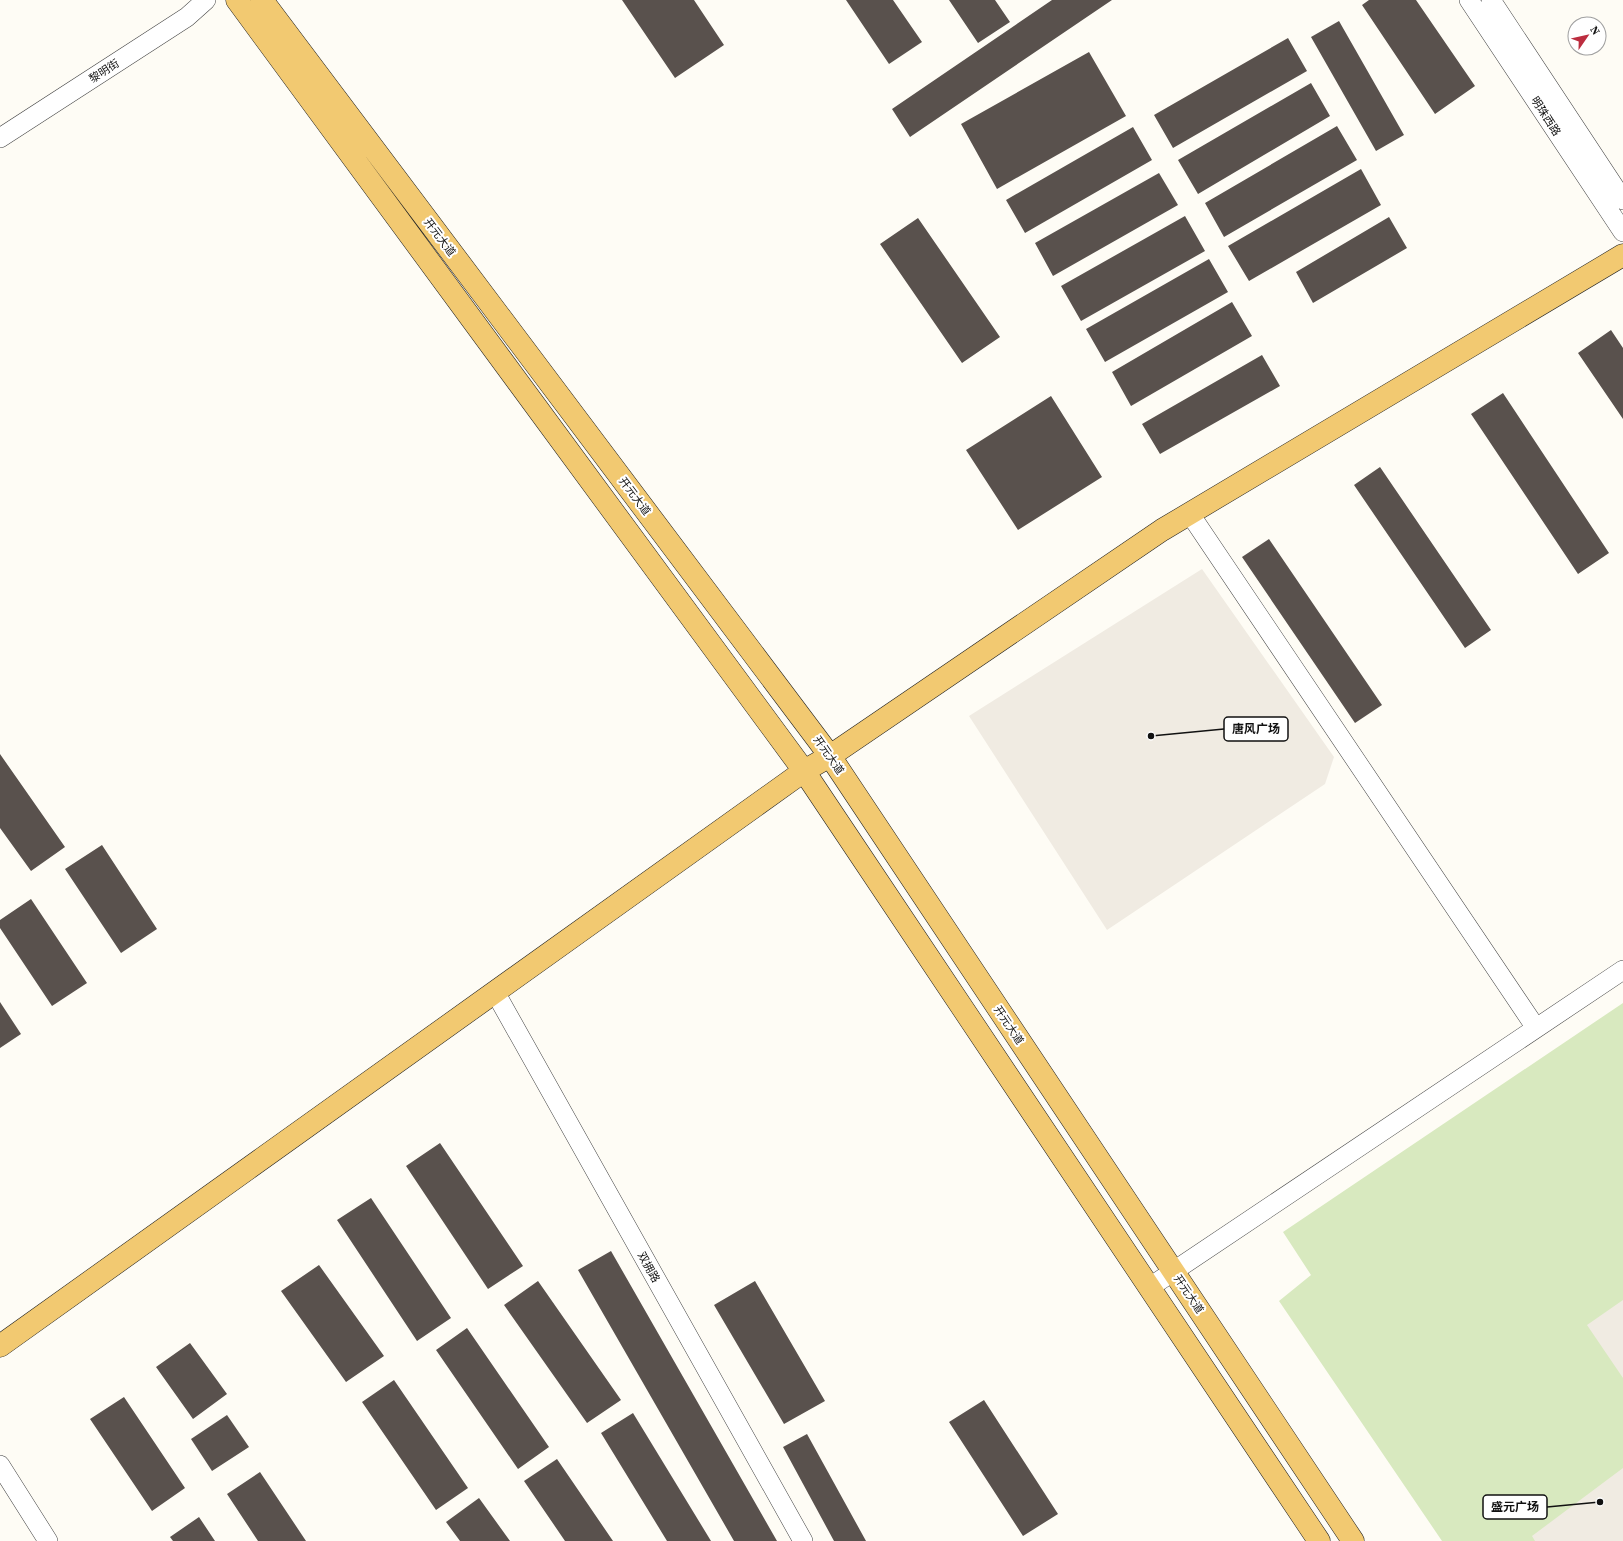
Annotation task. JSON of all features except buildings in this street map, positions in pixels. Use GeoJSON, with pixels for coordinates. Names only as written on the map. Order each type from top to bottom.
{"type":"FeatureCollection","features":[{"type":"Feature","properties":{"kind":"main road","name":"开元大道"},"geometry":{"type":"LineString","coordinates":[[237,0],[804,771],[1319,1541]]}},
{"type":"Feature","properties":{"kind":"main road","name":"开元大道"},"geometry":{"type":"LineString","coordinates":[[262,0],[830,756],[1353,1541]]}},
{"type":"Feature","properties":{"kind":"main road"},"geometry":{"type":"LineString","coordinates":[[0,1346],[804,771],[830,756],[1162,530],[1623,255]]}},
{"type":"Feature","properties":{"kind":"street","name":"黎明街"},"geometry":{"type":"LineString","coordinates":[[0,138],[187,17],[206,0]]}},
{"type":"Feature","properties":{"kind":"street","name":"明珠西路"},"geometry":{"type":"LineString","coordinates":[[1469,0],[1623,232]]}},
{"type":"Feature","properties":{"kind":"street","name":"明珠西路"},"geometry":{"type":"LineString","coordinates":[[1491,0],[1623,200]]}},
{"type":"Feature","properties":{"kind":"street"},"geometry":{"type":"LineString","coordinates":[[1190,514],[1536,1028]]}},
{"type":"Feature","properties":{"kind":"street"},"geometry":{"type":"LineString","coordinates":[[1150,1287],[1623,970]]}},
{"type":"Feature","properties":{"kind":"street","name":"双拥路"},"geometry":{"type":"LineString","coordinates":[[495,992],[803,1541]]}},
{"type":"Feature","properties":{"kind":"street"},"geometry":{"type":"LineString","coordinates":[[0,1465],[48,1541]]}},
{"type":"Feature","properties":{"kind":"green space"},"geometry":{"type":"Polygon","coordinates":[[[1623,1003],[1623,1541],[1442,1541],[1279,1301],[1311,1275],[1283,1232],[1623,1003]]]}},
{"type":"Feature","properties":{"kind":"shaded area"},"geometry":{"type":"Polygon","coordinates":[[[1202,569],[1334,757],[1325,784],[1107,930],[969,716],[1202,569]]]}},
{"type":"Feature","properties":{"kind":"shaded area"},"geometry":{"type":"Polygon","coordinates":[[[1623,1300],[1623,1378],[1587,1325],[1623,1300]]]}},
{"type":"Feature","properties":{"kind":"shaded area"},"geometry":{"type":"Polygon","coordinates":[[[1623,1468],[1623,1541],[1535,1541],[1532,1536],[1623,1468]]]}},
{"type":"Feature","properties":{"kind":"place","name":"唐风广场"},"geometry":{"type":"Point","coordinates":[1151,736]}},
{"type":"Feature","properties":{"kind":"place","name":"盛元广场"},"geometry":{"type":"Point","coordinates":[1600,1502]}}]}
